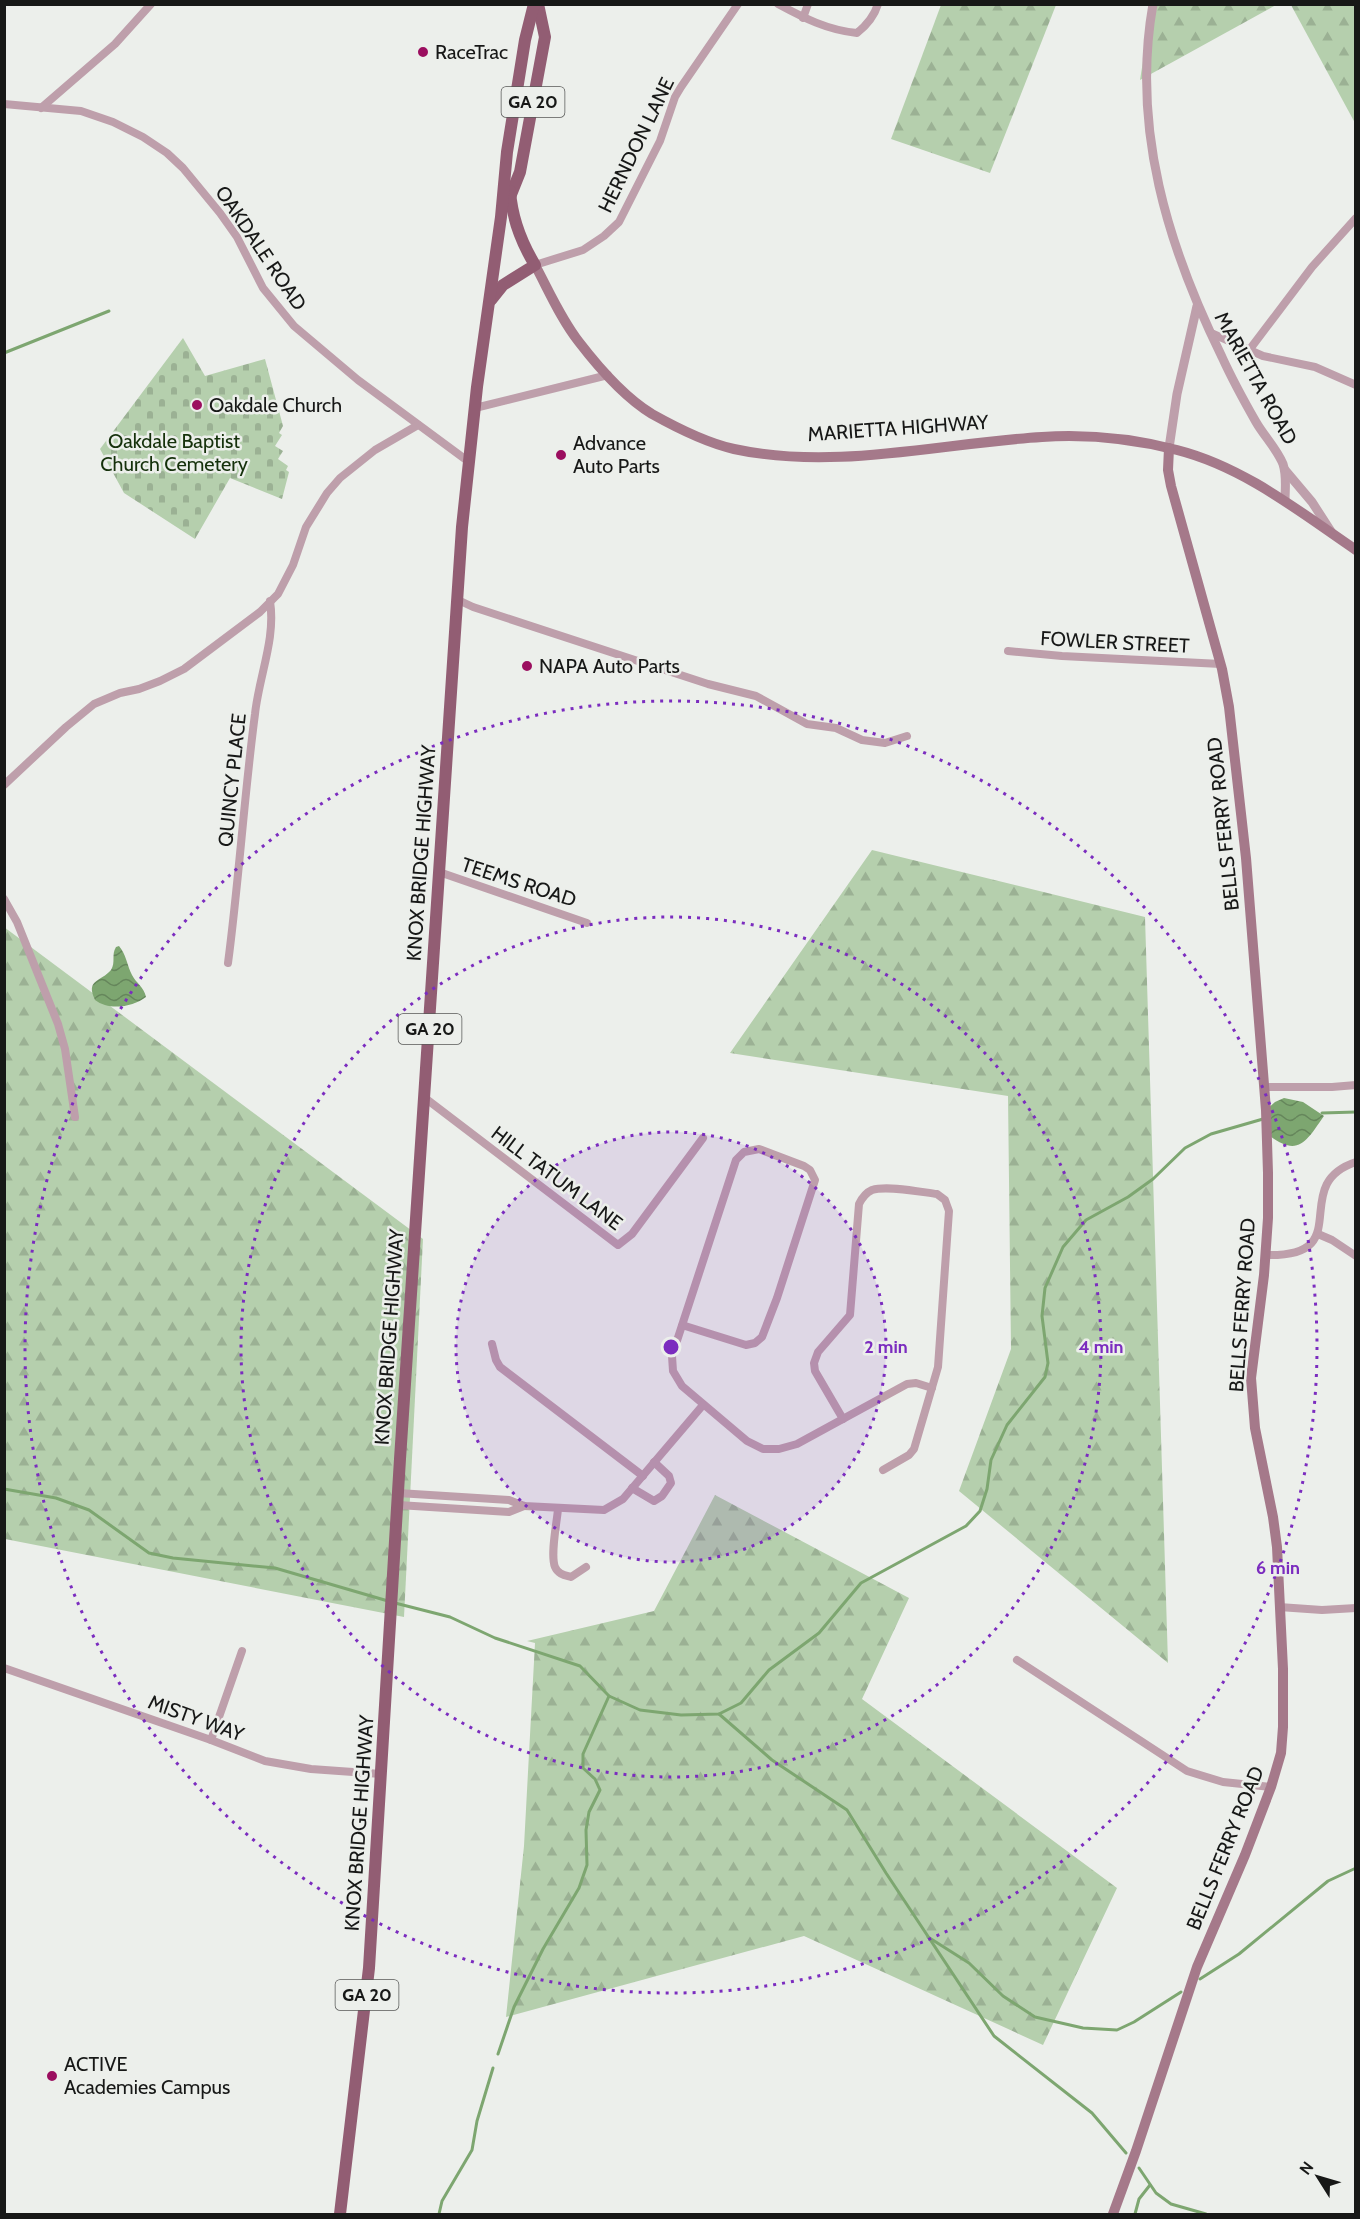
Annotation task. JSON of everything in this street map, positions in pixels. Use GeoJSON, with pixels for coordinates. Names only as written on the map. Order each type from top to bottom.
{"type":"FeatureCollection","features":[{"type":"Feature","properties":{"kind":"main road","name":"MARIETTA HIGHWAY"},"geometry":{"type":"LineString","coordinates":[[469,462],[507,152],[525,40],[536,4]]}},
{"type":"Feature","properties":{"kind":"main road","name":"MARIETTA HIGHWAY"},"geometry":{"type":"LineString","coordinates":[[510,197],[520,172],[545,38],[536,4]]}},
{"type":"Feature","properties":{"kind":"main road","name":"MARIETTA HIGHWAY"},"geometry":{"type":"LineString","coordinates":[[507,152],[510,197],[516,226],[567,325],[608,375],[637,403],[669,422],[714,443],[765,453],[828,456],[868,454],[1044,436],[1101,438],[1169,448],[1202,458],[1259,485],[1356,550]]}},
{"type":"Feature","properties":{"kind":"main road"},"geometry":{"type":"LineString","coordinates":[[490,301],[503,285],[535,265]]}},
{"type":"Feature","properties":{"kind":"main road","name":"BELLS FERRY ROAD"},"geometry":{"type":"LineString","coordinates":[[1113,2214],[1137,2151],[1197,1967],[1271,1787],[1281,1753],[1283,1727],[1283,1669],[1273,1517],[1256,1428],[1251,1378],[1265,1255],[1268,1173],[1264,1087],[1245,858],[1229,707],[1221,664],[1171,486],[1168,470],[1169,448]]}},
{"type":"Feature","properties":{"kind":"main road","name":"KNOX BRIDGE HIGHWAY"},"geometry":{"type":"LineString","coordinates":[[340,2214],[366,1996],[456,599],[469,462]]}},
{"type":"Feature","properties":{"kind":"street"},"geometry":{"type":"LineString","coordinates":[[41,108],[115,44],[151,4]]}},
{"type":"Feature","properties":{"kind":"street","name":"HERNDON LANE"},"geometry":{"type":"LineString","coordinates":[[535,265],[583,250],[604,236],[619,222],[660,141],[681,87],[738,4]]}},
{"type":"Feature","properties":{"kind":"street"},"geometry":{"type":"LineString","coordinates":[[778,4],[803,18],[835,30],[857,33],[875,14],[878,4]]}},
{"type":"Feature","properties":{"kind":"street"},"geometry":{"type":"LineString","coordinates":[[803,18],[808,4]]}},
{"type":"Feature","properties":{"kind":"street","name":"MARIETTA ROAD"},"geometry":{"type":"LineString","coordinates":[[1153,4],[1146,62],[1147,94],[1151,154],[1166,216],[1197,306],[1255,421],[1283,468],[1312,502],[1334,535]]}},
{"type":"Feature","properties":{"kind":"street","name":"OAKDALE ROAD"},"geometry":{"type":"LineString","coordinates":[[4,104],[81,111],[113,122],[167,153],[220,213],[237,237],[263,288],[294,326],[336,362],[469,462]]}},
{"type":"Feature","properties":{"kind":"street"},"geometry":{"type":"LineString","coordinates":[[1250,349],[1312,267],[1356,218]]}},
{"type":"Feature","properties":{"kind":"street","name":"MARIETTA ROAD"},"geometry":{"type":"LineString","coordinates":[[1169,448],[1177,394],[1197,306]]}},
{"type":"Feature","properties":{"kind":"street"},"geometry":{"type":"LineString","coordinates":[[1211,333],[1263,356],[1315,367],[1356,385]]}},
{"type":"Feature","properties":{"kind":"street"},"geometry":{"type":"LineString","coordinates":[[475,408],[608,375]]}},
{"type":"Feature","properties":{"kind":"street"},"geometry":{"type":"LineString","coordinates":[[4,785],[94,704],[120,693],[150,685],[184,669],[260,612],[278,594],[287,579],[306,527],[327,493],[340,478],[375,450],[418,425]]}},
{"type":"Feature","properties":{"kind":"street","name":"MARIETTA ROAD"},"geometry":{"type":"LineString","coordinates":[[1283,468],[1285,501]]}},
{"type":"Feature","properties":{"kind":"street"},"geometry":{"type":"LineString","coordinates":[[456,599],[473,607],[708,684],[756,696],[807,724],[836,728],[862,740],[885,743],[907,736]]}},
{"type":"Feature","properties":{"kind":"street","name":"QUINCY PLACE"},"geometry":{"type":"LineString","coordinates":[[228,963],[255,710],[270,641],[272,611],[270,601]]}},
{"type":"Feature","properties":{"kind":"street","name":"FOWLER STREET"},"geometry":{"type":"LineString","coordinates":[[1008,651],[1221,664]]}},
{"type":"Feature","properties":{"kind":"street","name":"TEEMS ROAD"},"geometry":{"type":"LineString","coordinates":[[439,873],[587,923]]}},
{"type":"Feature","properties":{"kind":"street"},"geometry":{"type":"LineString","coordinates":[[4,898],[16,922],[60,1032],[65,1049],[75,1117]]}},
{"type":"Feature","properties":{"kind":"street"},"geometry":{"type":"LineString","coordinates":[[1264,1087],[1356,1085]]}},
{"type":"Feature","properties":{"kind":"street","name":"HILL TATUM LANE"},"geometry":{"type":"LineString","coordinates":[[425,1098],[618,1245],[632,1234],[703,1138]]}},
{"type":"Feature","properties":{"kind":"street"},"geometry":{"type":"LineString","coordinates":[[682,1325],[747,1344],[755,1343],[762,1336],[815,1180],[810,1170],[804,1166],[759,1149],[744,1152],[736,1160],[682,1325],[672,1356],[673,1371],[682,1386],[747,1441],[763,1449],[779,1449],[796,1444],[907,1384],[916,1383],[932,1388]]}},
{"type":"Feature","properties":{"kind":"street"},"geometry":{"type":"LineString","coordinates":[[1265,1255],[1285,1256],[1310,1246],[1318,1234],[1322,1191],[1340,1168],[1356,1162]]}},
{"type":"Feature","properties":{"kind":"street"},"geometry":{"type":"LineString","coordinates":[[843,1419],[815,1371],[814,1363],[818,1352],[850,1315],[859,1204],[870,1191],[879,1189],[937,1194],[945,1200],[949,1211],[938,1367],[914,1449],[909,1455],[883,1470]]}},
{"type":"Feature","properties":{"kind":"street"},"geometry":{"type":"LineString","coordinates":[[1318,1234],[1332,1240],[1356,1256]]}},
{"type":"Feature","properties":{"kind":"street"},"geometry":{"type":"LineString","coordinates":[[492,1344],[500,1367],[643,1476]]}},
{"type":"Feature","properties":{"kind":"street"},"geometry":{"type":"LineString","coordinates":[[398,1499],[509,1500],[524,1506],[604,1510],[623,1500],[703,1405]]}},
{"type":"Feature","properties":{"kind":"street"},"geometry":{"type":"LineString","coordinates":[[632,1488],[654,1502],[662,1497],[671,1482],[669,1476],[654,1462]]}},
{"type":"Feature","properties":{"kind":"street"},"geometry":{"type":"LineString","coordinates":[[398,1499],[509,1512],[524,1506]]}},
{"type":"Feature","properties":{"kind":"street"},"geometry":{"type":"LineString","coordinates":[[558,1509],[555,1567],[561,1574],[571,1577],[586,1567]]}},
{"type":"Feature","properties":{"kind":"street"},"geometry":{"type":"LineString","coordinates":[[1279,1606],[1322,1610],[1356,1608]]}},
{"type":"Feature","properties":{"kind":"street"},"geometry":{"type":"LineString","coordinates":[[211,1740],[242,1651]]}},
{"type":"Feature","properties":{"kind":"street"},"geometry":{"type":"LineString","coordinates":[[1017,1660],[1187,1771],[1223,1782],[1271,1787]]}},
{"type":"Feature","properties":{"kind":"street","name":"MISTY WAY"},"geometry":{"type":"LineString","coordinates":[[4,1668],[265,1761],[311,1769],[381,1774]]}},
{"type":"Feature","properties":{"kind":"green space"},"geometry":{"type":"Polygon","coordinates":[[[941,5],[1056,5],[990,173],[891,139],[941,5]]]}},
{"type":"Feature","properties":{"kind":"green space"},"geometry":{"type":"Polygon","coordinates":[[[1152,5],[1276,5],[1140,80],[1152,5]]]}},
{"type":"Feature","properties":{"kind":"green space"},"geometry":{"type":"Polygon","coordinates":[[[1291,5],[1355,5],[1355,123],[1291,5]]]}},
{"type":"Feature","properties":{"kind":"green space","name":"Oakdale Baptist Church Cemetery"},"geometry":{"type":"Polygon","coordinates":[[[183,338],[205,376],[265,359],[283,426],[279,433],[282,435],[275,446],[283,451],[278,459],[288,466],[286,470],[289,472],[282,499],[230,478],[195,539],[124,493],[100,449],[183,338]]]}},
{"type":"Feature","properties":{"kind":"green space"},"geometry":{"type":"Polygon","coordinates":[[[872,850],[1145,917],[1168,1663],[959,1491],[1011,1349],[1008,1096],[730,1053],[872,850]]]}},
{"type":"Feature","properties":{"kind":"green space"},"geometry":{"type":"Polygon","coordinates":[[[4,927],[423,1239],[404,1617],[5,1539],[4,927]]]}},
{"type":"Feature","properties":{"kind":"green space"},"geometry":{"type":"Polygon","coordinates":[[[715,1495],[909,1598],[862,1699],[1117,1888],[1043,2045],[804,1936],[506,2017],[524,1846],[535,1643],[527,1641],[654,1611],[715,1495]]]}},
{"type":"Feature","properties":{"kind":"water"},"geometry":{"type":"Polygon","coordinates":[[[119,946],[132,975],[144,990],[146,997],[135,1003],[114,1007],[95,1000],[92,988],[93,984],[111,970],[116,947],[119,946]]]}},
{"type":"Feature","properties":{"kind":"water"},"geometry":{"type":"Polygon","coordinates":[[[1284,1098],[1303,1102],[1324,1116],[1307,1139],[1295,1146],[1288,1146],[1270,1136],[1266,1110],[1284,1098]]]}},
{"type":"Feature","properties":{"kind":"waterway"},"geometry":{"type":"LineString","coordinates":[[4,353],[109,311]]}},
{"type":"Feature","properties":{"kind":"waterway"},"geometry":{"type":"LineString","coordinates":[[1322,1113],[1356,1112]]}},
{"type":"Feature","properties":{"kind":"waterway"},"geometry":{"type":"LineString","coordinates":[[395,1603],[450,1617],[495,1638],[580,1666],[609,1696],[640,1710],[681,1715],[719,1714],[741,1703],[769,1670],[819,1633],[861,1583],[966,1526],[980,1511],[987,1489],[991,1460],[1007,1425],[1045,1377],[1048,1363],[1042,1316],[1045,1288],[1063,1247],[1086,1220],[1128,1197],[1153,1179],[1185,1148],[1211,1134],[1263,1119]]}},
{"type":"Feature","properties":{"kind":"waterway"},"geometry":{"type":"LineString","coordinates":[[4,1489],[56,1498],[89,1510],[149,1553],[173,1558],[275,1568],[388,1601]]}},
{"type":"Feature","properties":{"kind":"waterway"},"geometry":{"type":"LineString","coordinates":[[498,2054],[514,2007],[543,1949],[579,1888],[587,1865],[586,1830],[589,1812],[600,1790],[595,1779],[583,1768],[583,1754],[609,1696]]}},
{"type":"Feature","properties":{"kind":"waterway"},"geometry":{"type":"LineString","coordinates":[[719,1714],[772,1760],[847,1810],[994,2036],[1092,2113],[1126,2153]]}},
{"type":"Feature","properties":{"kind":"waterway"},"geometry":{"type":"LineString","coordinates":[[1200,1979],[1239,1954],[1328,1881],[1356,1868]]}},
{"type":"Feature","properties":{"kind":"waterway"},"geometry":{"type":"LineString","coordinates":[[928,1937],[969,1963],[1003,1996],[1035,2017],[1083,2028],[1117,2030],[1134,2022],[1181,1992]]}},
{"type":"Feature","properties":{"kind":"waterway"},"geometry":{"type":"LineString","coordinates":[[439,2214],[442,2201],[472,2150],[477,2121],[493,2068]]}},
{"type":"Feature","properties":{"kind":"waterway"},"geometry":{"type":"LineString","coordinates":[[1139,2168],[1156,2193],[1171,2204],[1206,2214]]}},
{"type":"Feature","properties":{"kind":"waterway"},"geometry":{"type":"LineString","coordinates":[[1135,2214],[1139,2199],[1150,2185]]}},
{"type":"Feature","properties":{"kind":"place","name":"RaceTrac"},"geometry":{"type":"Point","coordinates":[423,52]}},
{"type":"Feature","properties":{"kind":"place","name":"Oakdale Church"},"geometry":{"type":"Point","coordinates":[197,405]}},
{"type":"Feature","properties":{"kind":"place","name":"Advance Auto Parts"},"geometry":{"type":"Point","coordinates":[561,455]}},
{"type":"Feature","properties":{"kind":"place","name":"NAPA Auto Parts"},"geometry":{"type":"Point","coordinates":[527,666]}},
{"type":"Feature","properties":{"kind":"place","name":"ACTIVE Academies Campus"},"geometry":{"type":"Point","coordinates":[52,2076]}}]}
